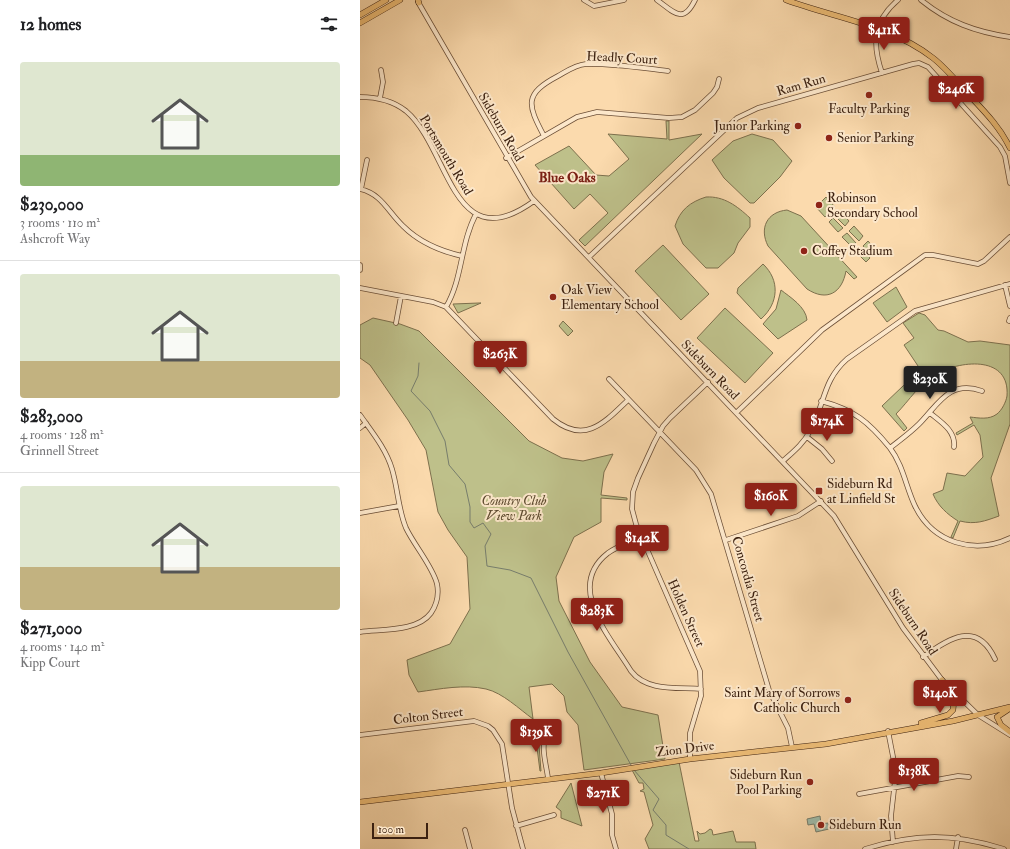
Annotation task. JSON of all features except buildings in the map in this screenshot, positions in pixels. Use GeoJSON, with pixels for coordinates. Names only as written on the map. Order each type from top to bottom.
{"type":"FeatureCollection","features":[{"type":"Feature","properties":{"kind":"main road"},"geometry":{"type":"LineString","coordinates":[[360,15],[386,0]]}},
{"type":"Feature","properties":{"kind":"main road"},"geometry":{"type":"LineString","coordinates":[[360,23],[400,0]]}},
{"type":"Feature","properties":{"kind":"main road"},"geometry":{"type":"LineString","coordinates":[[786,0],[878,30],[908,42],[933,58],[986,114],[1003,135],[1010,148]]}},
{"type":"Feature","properties":{"kind":"main road"},"geometry":{"type":"LineString","coordinates":[[905,729],[948,714],[953,710],[954,700],[942,680]]}},
{"type":"Feature","properties":{"kind":"main road"},"geometry":{"type":"LineString","coordinates":[[1010,708],[997,717],[1000,725],[1010,733]]}},
{"type":"Feature","properties":{"kind":"main road","name":"Zion Drive"},"geometry":{"type":"LineString","coordinates":[[360,802],[548,778],[601,773],[690,759],[826,744],[1010,708]]}},
{"type":"Feature","properties":{"kind":"street"},"geometry":{"type":"LineString","coordinates":[[584,0],[594,6],[624,0]]}},
{"type":"Feature","properties":{"kind":"street"},"geometry":{"type":"LineString","coordinates":[[657,0],[676,13],[684,14],[690,11],[695,0]]}},
{"type":"Feature","properties":{"kind":"street"},"geometry":{"type":"LineString","coordinates":[[882,72],[876,54],[878,30],[887,11],[898,0]]}},
{"type":"Feature","properties":{"kind":"street"},"geometry":{"type":"LineString","coordinates":[[921,0],[935,11],[952,21],[983,31],[1010,37]]}},
{"type":"Feature","properties":{"kind":"street","name":"Sideburn Road"},"geometry":{"type":"LineString","coordinates":[[418,1],[506,158],[524,188],[534,201],[821,501],[842,526],[886,603],[923,657],[942,680],[978,715],[1010,733]]}},
{"type":"Feature","properties":{"kind":"street","name":"Ram Run"},"geometry":{"type":"LineString","coordinates":[[589,257],[737,118],[758,108],[916,63],[926,66],[1000,147],[1005,156],[1010,183]]}},
{"type":"Feature","properties":{"kind":"street","name":"Headly Court"},"geometry":{"type":"LineString","coordinates":[[544,136],[532,112],[532,98],[543,84],[571,68],[588,64],[668,71]]}},
{"type":"Feature","properties":{"kind":"street"},"geometry":{"type":"LineString","coordinates":[[380,98],[383,82],[381,70]]}},
{"type":"Feature","properties":{"kind":"street"},"geometry":{"type":"LineString","coordinates":[[506,158],[577,117],[592,112],[669,118],[682,117],[695,110],[713,93],[717,87],[719,79]]}},
{"type":"Feature","properties":{"kind":"street","name":"Portsmouth Road"},"geometry":{"type":"LineString","coordinates":[[360,97],[380,98],[400,107],[413,118],[461,200],[476,214]]}},
{"type":"Feature","properties":{"kind":"street"},"geometry":{"type":"LineString","coordinates":[[367,160],[360,189],[381,199],[402,226],[420,240],[439,250],[462,256]]}},
{"type":"Feature","properties":{"kind":"street"},"geometry":{"type":"LineString","coordinates":[[446,307],[456,287],[467,233],[476,214],[489,218],[504,218],[513,215],[534,201]]}},
{"type":"Feature","properties":{"kind":"street"},"geometry":{"type":"LineString","coordinates":[[737,412],[822,330],[925,255],[933,255],[978,264],[984,261],[1010,237]]}},
{"type":"Feature","properties":{"kind":"street"},"geometry":{"type":"LineString","coordinates":[[360,265],[360,270]]}},
{"type":"Feature","properties":{"kind":"street"},"geometry":{"type":"LineString","coordinates":[[783,461],[806,437],[817,417],[827,383],[842,363],[905,316],[922,308],[1010,284]]}},
{"type":"Feature","properties":{"kind":"street"},"geometry":{"type":"LineString","coordinates":[[1005,286],[1010,306]]}},
{"type":"Feature","properties":{"kind":"street"},"geometry":{"type":"LineString","coordinates":[[360,288],[433,302],[446,307],[553,418],[564,426],[580,430],[596,427],[607,420],[628,400]]}},
{"type":"Feature","properties":{"kind":"street"},"geometry":{"type":"LineString","coordinates":[[396,323],[402,296]]}},
{"type":"Feature","properties":{"kind":"street","name":"Concordia Street"},"geometry":{"type":"LineString","coordinates":[[609,379],[696,470],[706,484],[715,503],[769,690],[788,728],[792,747]]}},
{"type":"Feature","properties":{"kind":"street","name":"Holden Street"},"geometry":{"type":"LineString","coordinates":[[690,759],[690,733],[700,702],[701,678],[698,664],[641,537],[633,514],[633,492],[638,478],[660,433],[670,418],[708,382]]}},
{"type":"Feature","properties":{"kind":"street"},"geometry":{"type":"LineString","coordinates":[[890,448],[917,426],[930,413],[940,399],[953,391],[970,387],[982,391]]}},
{"type":"Feature","properties":{"kind":"street"},"geometry":{"type":"LineString","coordinates":[[821,401],[844,407],[855,413],[865,421],[890,448],[901,466],[915,505],[922,519],[938,535],[961,545],[976,546],[992,545],[1010,538]]}},
{"type":"Feature","properties":{"kind":"street"},"geometry":{"type":"LineString","coordinates":[[930,413],[950,431],[954,437],[954,446]]}},
{"type":"Feature","properties":{"kind":"street"},"geometry":{"type":"LineString","coordinates":[[360,415],[389,460],[395,478],[399,506],[410,536],[435,578],[438,591],[437,600],[431,613],[420,623],[360,632]]}},
{"type":"Feature","properties":{"kind":"street"},"geometry":{"type":"LineString","coordinates":[[360,428],[366,423]]}},
{"type":"Feature","properties":{"kind":"street"},"geometry":{"type":"LineString","coordinates":[[806,437],[822,449],[832,461]]}},
{"type":"Feature","properties":{"kind":"street"},"geometry":{"type":"LineString","coordinates":[[726,540],[798,516],[821,501]]}},
{"type":"Feature","properties":{"kind":"street"},"geometry":{"type":"LineString","coordinates":[[360,513],[399,506]]}},
{"type":"Feature","properties":{"kind":"street"},"geometry":{"type":"LineString","coordinates":[[641,537],[610,552],[597,565],[590,586],[590,597],[593,608],[631,671],[639,679],[654,686],[701,689]]}},
{"type":"Feature","properties":{"kind":"street"},"geometry":{"type":"LineString","coordinates":[[923,657],[948,640],[966,636],[974,637],[985,643],[991,650],[995,659]]}},
{"type":"Feature","properties":{"kind":"street","name":"Colton Street"},"geometry":{"type":"LineString","coordinates":[[360,735],[468,720],[481,722],[493,730],[500,738],[504,749],[508,784],[522,849]]}},
{"type":"Feature","properties":{"kind":"street"},"geometry":{"type":"LineString","coordinates":[[547,732],[544,738],[543,746],[548,778]]}},
{"type":"Feature","properties":{"kind":"street"},"geometry":{"type":"LineString","coordinates":[[888,732],[896,772],[891,816],[893,842]]}},
{"type":"Feature","properties":{"kind":"street"},"geometry":{"type":"LineString","coordinates":[[601,773],[612,814],[612,835],[616,849]]}},
{"type":"Feature","properties":{"kind":"street"},"geometry":{"type":"LineString","coordinates":[[859,794],[958,776],[969,777]]}},
{"type":"Feature","properties":{"kind":"street"},"geometry":{"type":"LineString","coordinates":[[516,826],[554,815]]}},
{"type":"Feature","properties":{"kind":"street"},"geometry":{"type":"LineString","coordinates":[[465,830],[470,849]]}},
{"type":"Feature","properties":{"kind":"street"},"geometry":{"type":"LineString","coordinates":[[865,849],[893,842],[931,837],[958,837],[1004,849]]}},
{"type":"Feature","properties":{"kind":"street"},"geometry":{"type":"LineString","coordinates":[[956,849],[958,837]]}},
{"type":"Feature","properties":{"kind":"green space"},"geometry":{"type":"Polygon","coordinates":[[[666,121],[669,121],[669,140],[702,134],[585,246],[579,240],[608,213],[590,194],[574,209],[535,165],[569,146],[596,175],[609,176],[629,159],[608,134],[667,139],[666,121]]]}},
{"type":"Feature","properties":{"kind":"green space"},"geometry":{"type":"Polygon","coordinates":[[[752,134],[773,140],[792,161],[780,177],[754,203],[750,203],[724,178],[712,160],[733,141],[752,134]]]}},
{"type":"Feature","properties":{"kind":"green space"},"geometry":{"type":"Polygon","coordinates":[[[706,197],[724,200],[750,218],[750,227],[738,243],[734,253],[718,268],[706,268],[683,244],[675,226],[677,220],[686,207],[695,201],[706,197]]]}},
{"type":"Feature","properties":{"kind":"green space"},"geometry":{"type":"Polygon","coordinates":[[[826,197],[835,207],[825,217],[816,207],[826,197]]]}},
{"type":"Feature","properties":{"kind":"green space"},"geometry":{"type":"Polygon","coordinates":[[[787,210],[801,216],[857,277],[854,279],[846,271],[841,285],[837,290],[827,295],[814,293],[807,289],[768,246],[765,239],[765,227],[770,218],[780,211],[787,210]]]}},
{"type":"Feature","properties":{"kind":"green space"},"geometry":{"type":"Polygon","coordinates":[[[840,211],[849,221],[845,226],[835,216],[840,211]]]}},
{"type":"Feature","properties":{"kind":"green space"},"geometry":{"type":"Polygon","coordinates":[[[833,218],[843,228],[838,232],[829,222],[833,218]]]}},
{"type":"Feature","properties":{"kind":"green space"},"geometry":{"type":"Polygon","coordinates":[[[854,226],[863,236],[859,241],[849,231],[854,226]]]}},
{"type":"Feature","properties":{"kind":"green space"},"geometry":{"type":"Polygon","coordinates":[[[847,233],[856,243],[852,247],[842,237],[847,233]]]}},
{"type":"Feature","properties":{"kind":"green space"},"geometry":{"type":"Polygon","coordinates":[[[868,241],[877,251],[872,256],[863,246],[868,241]]]}},
{"type":"Feature","properties":{"kind":"green space"},"geometry":{"type":"Polygon","coordinates":[[[663,245],[709,294],[681,320],[635,271],[663,245]]]}},
{"type":"Feature","properties":{"kind":"green space"},"geometry":{"type":"Polygon","coordinates":[[[861,248],[870,258],[866,262],[856,252],[861,248]]]}},
{"type":"Feature","properties":{"kind":"green space"},"geometry":{"type":"Polygon","coordinates":[[[763,264],[769,270],[775,284],[775,292],[771,306],[761,319],[737,293],[738,288],[763,264]]]}},
{"type":"Feature","properties":{"kind":"green space"},"geometry":{"type":"Polygon","coordinates":[[[896,287],[907,307],[887,322],[873,303],[896,287]]]}},
{"type":"Feature","properties":{"kind":"green space"},"geometry":{"type":"Polygon","coordinates":[[[781,290],[801,307],[807,320],[778,339],[763,324],[776,309],[781,290]]]}},
{"type":"Feature","properties":{"kind":"green space"},"geometry":{"type":"Polygon","coordinates":[[[479,303],[481,303],[458,313],[453,304],[479,303]]]}},
{"type":"Feature","properties":{"kind":"green space"},"geometry":{"type":"Polygon","coordinates":[[[725,308],[773,353],[745,383],[697,338],[725,308]]]}},
{"type":"Feature","properties":{"kind":"green space"},"geometry":{"type":"Polygon","coordinates":[[[919,313],[925,315],[938,330],[944,331],[968,342],[980,341],[1010,345],[1010,424],[991,478],[999,516],[984,521],[960,521],[953,538],[951,537],[958,521],[943,509],[933,494],[943,490],[947,473],[965,476],[983,457],[980,435],[974,425],[957,435],[956,433],[973,423],[970,417],[987,418],[994,416],[999,412],[1004,406],[1007,396],[1006,383],[1001,374],[993,368],[983,365],[960,365],[938,373],[926,381],[896,414],[907,428],[904,431],[882,406],[903,386],[922,372],[904,345],[914,338],[903,323],[919,313]]]}},
{"type":"Feature","properties":{"kind":"green space","name":"Country Club View Park"},"geometry":{"type":"Polygon","coordinates":[[[373,318],[400,324],[419,331],[529,441],[562,458],[583,461],[613,454],[604,472],[601,495],[627,498],[627,500],[601,498],[601,522],[574,537],[556,577],[559,601],[590,662],[622,707],[658,715],[665,759],[584,770],[578,725],[567,712],[564,696],[552,684],[529,687],[533,719],[499,694],[486,689],[461,687],[418,692],[409,675],[407,660],[450,644],[470,609],[467,557],[448,530],[438,512],[426,450],[408,420],[370,365],[360,358],[360,325],[373,318]]]}},
{"type":"Feature","properties":{"kind":"green space"},"geometry":{"type":"Polygon","coordinates":[[[563,321],[573,331],[568,336],[559,326],[563,321]]]}},
{"type":"Feature","properties":{"kind":"green space"},"geometry":{"type":"Polygon","coordinates":[[[535,732],[538,733],[541,771],[540,771],[535,732]]]}},
{"type":"Feature","properties":{"kind":"green space"},"geometry":{"type":"Polygon","coordinates":[[[679,762],[695,841],[699,841],[697,831],[700,834],[705,833],[710,829],[712,830],[713,835],[733,831],[736,842],[755,842],[756,849],[649,849],[645,839],[653,825],[644,792],[640,791],[644,789],[643,783],[639,783],[632,770],[679,762]]]}},
{"type":"Feature","properties":{"kind":"green space"},"geometry":{"type":"Polygon","coordinates":[[[571,783],[582,826],[561,818],[561,811],[556,807],[571,783]]]}},
{"type":"Feature","properties":{"kind":"shaded area","name":"Sideburn Run"},"geometry":{"type":"Polygon","coordinates":[[[820,816],[821,824],[828,823],[829,829],[816,832],[814,824],[808,825],[807,819],[820,816]]]}},
{"type":"Feature","properties":{"kind":"waterway"},"geometry":{"type":"LineString","coordinates":[[419,363],[418,376],[411,391],[430,411],[445,441],[449,465],[465,484],[470,507],[470,522],[474,528],[483,523],[491,534],[485,546],[487,566],[510,570],[531,578],[568,652],[631,765]]}},
{"type":"Feature","properties":{"kind":"waterway"},"geometry":{"type":"LineString","coordinates":[[634,770],[659,799],[653,810],[666,825],[666,835],[689,849]]}},
{"type":"Feature","properties":{"kind":"place","name":"Faculty Parking"},"geometry":{"type":"Point","coordinates":[869,95]}},
{"type":"Feature","properties":{"kind":"place","name":"Junior Parking"},"geometry":{"type":"Point","coordinates":[798,126]}},
{"type":"Feature","properties":{"kind":"place","name":"Senior Parking"},"geometry":{"type":"Point","coordinates":[829,138]}},
{"type":"Feature","properties":{"kind":"place","name":"Robinson Secondary School"},"geometry":{"type":"Point","coordinates":[819,205]}},
{"type":"Feature","properties":{"kind":"place","name":"Coffey Stadium"},"geometry":{"type":"Point","coordinates":[804,251]}},
{"type":"Feature","properties":{"kind":"place","name":"Oak View Elementary School"},"geometry":{"type":"Point","coordinates":[553,297]}},
{"type":"Feature","properties":{"kind":"place","name":"Sideburn Rd at Linfield St"},"geometry":{"type":"Point","coordinates":[819,491]}},
{"type":"Feature","properties":{"kind":"place","name":"Saint Mary of Sorrows Catholic Church"},"geometry":{"type":"Point","coordinates":[848,700]}},
{"type":"Feature","properties":{"kind":"place","name":"Sideburn Run Pool Parking"},"geometry":{"type":"Point","coordinates":[810,782]}},
{"type":"Feature","properties":{"kind":"place","name":"Sideburn Run"},"geometry":{"type":"Point","coordinates":[821,825]}},
{"type":"Feature","properties":{"kind":"district","name":"Blue Oaks"},"geometry":{"type":"Point","coordinates":[567,177]}}]}
